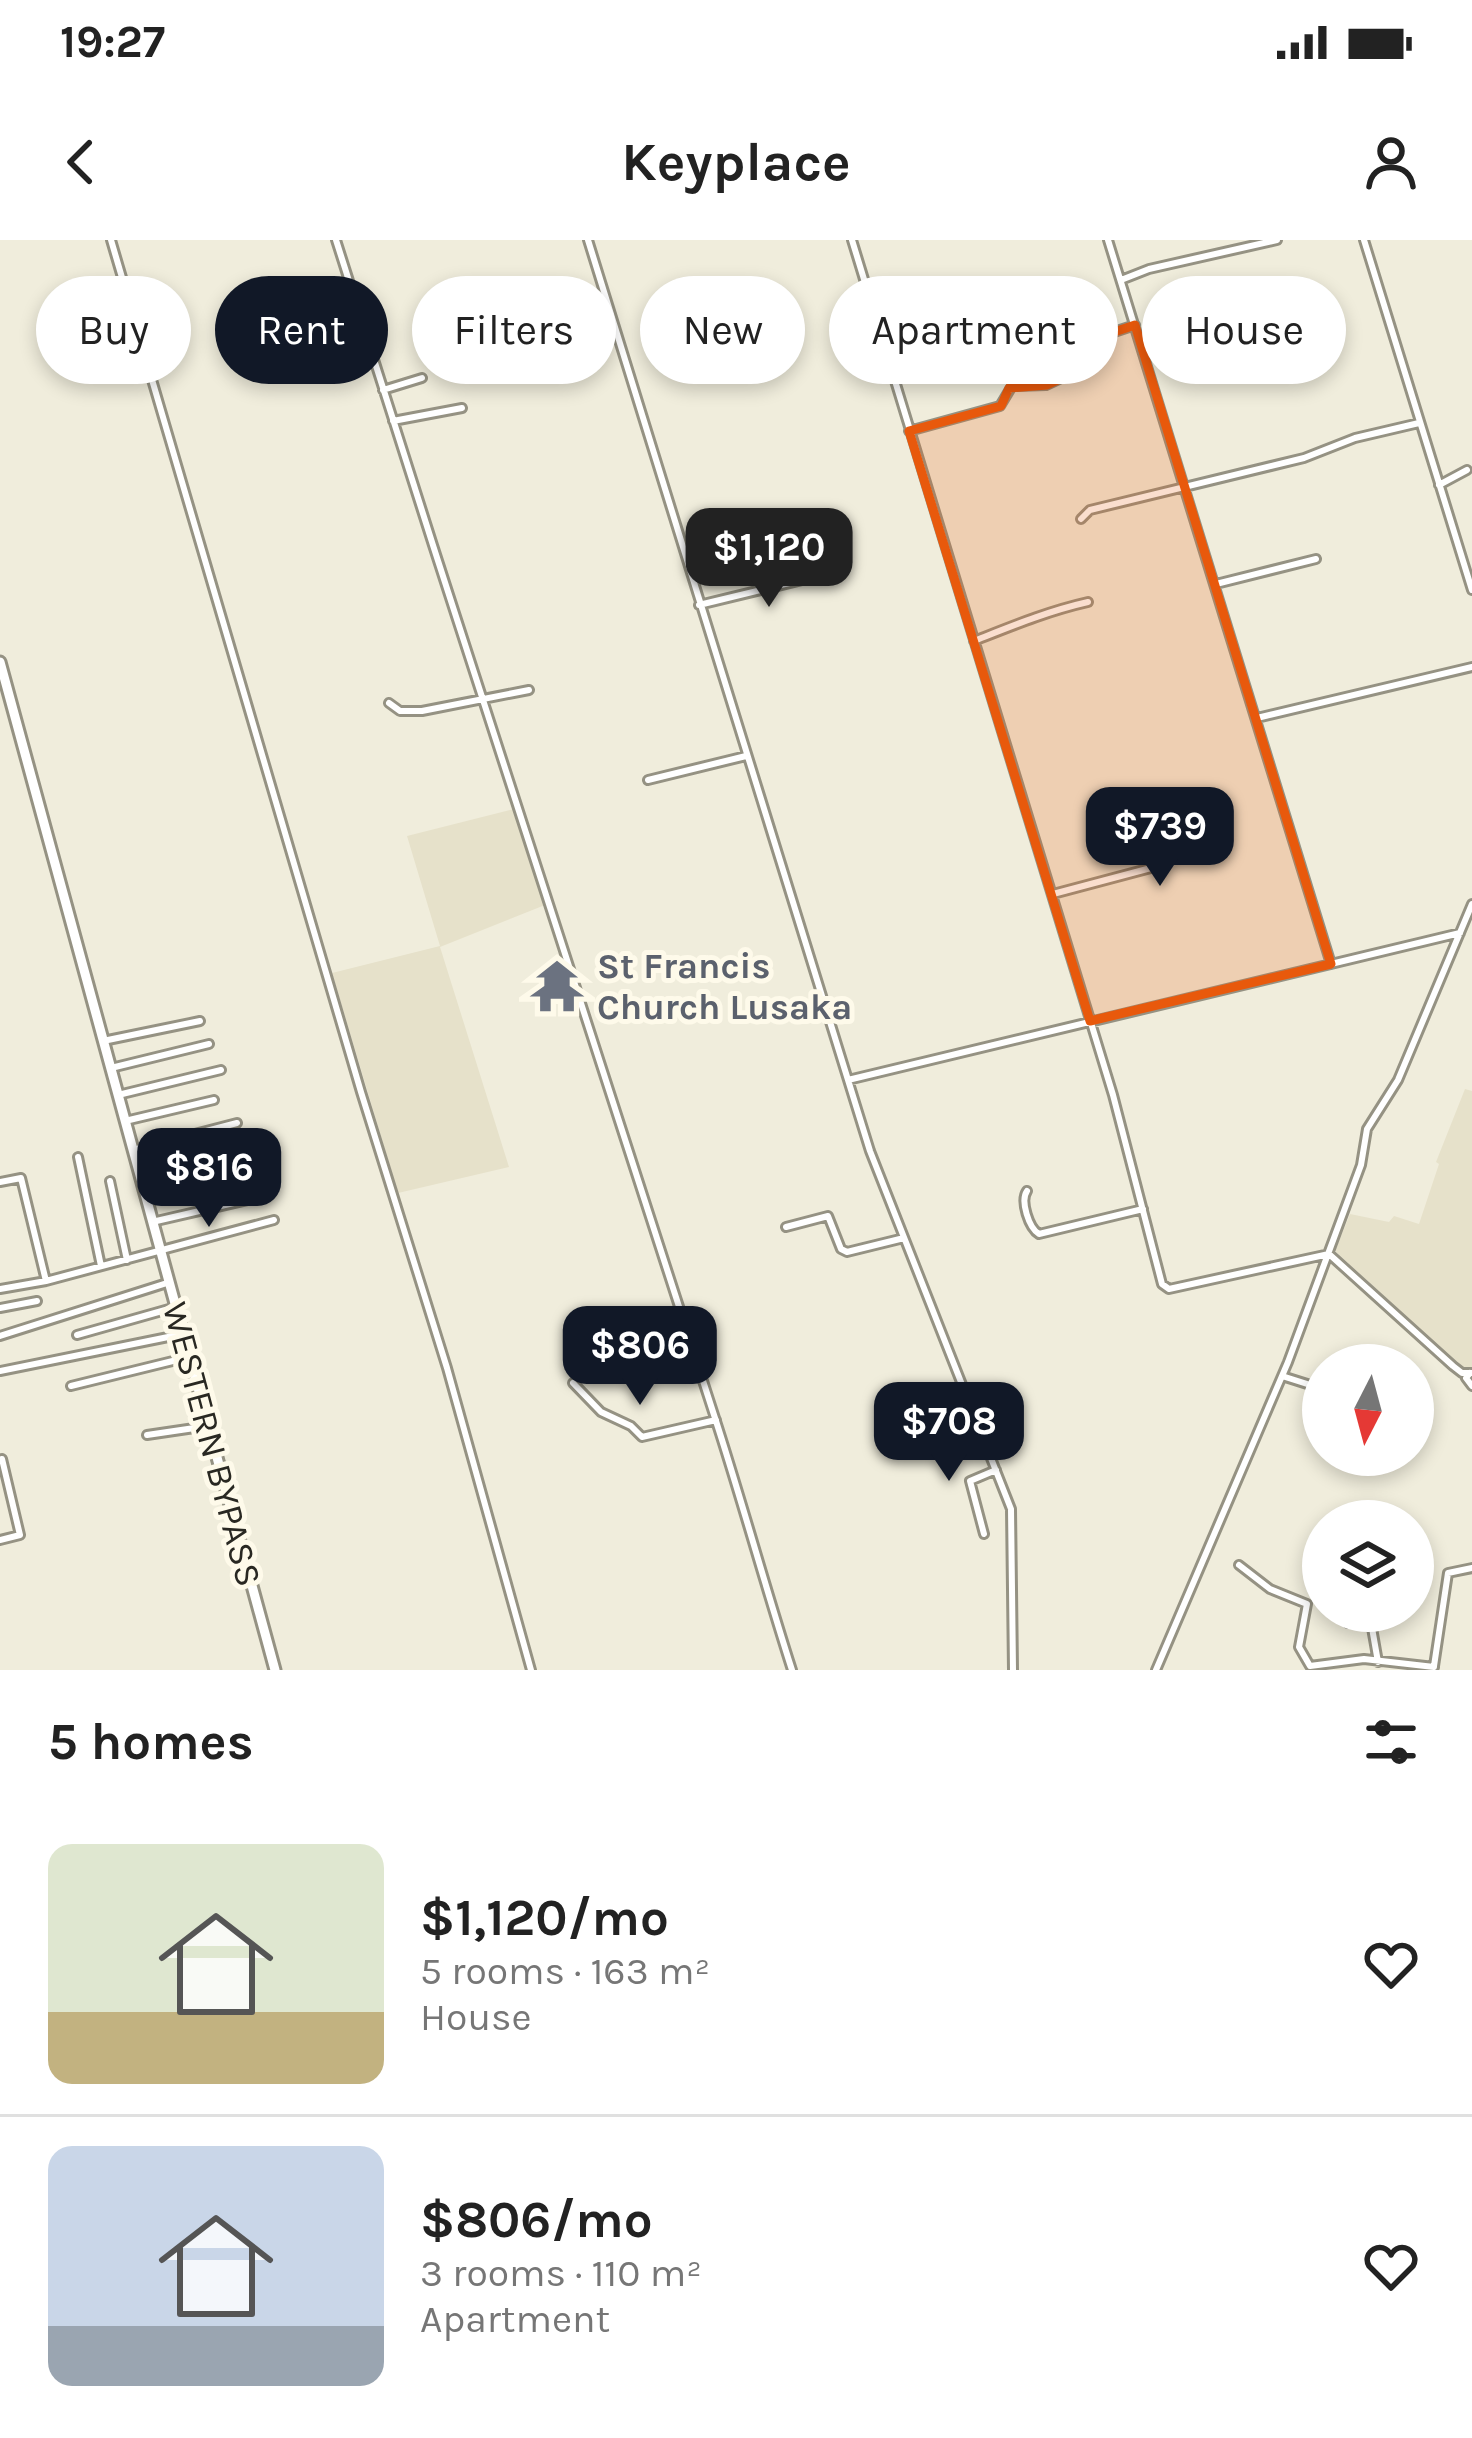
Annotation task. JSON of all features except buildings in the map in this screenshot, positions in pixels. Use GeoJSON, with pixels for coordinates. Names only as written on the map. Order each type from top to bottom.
{"type":"FeatureCollection","features":[{"type":"Feature","properties":{"kind":"main road","name":"WESTERN BYPASS"},"geometry":{"type":"LineString","coordinates":[[0,662],[275,1670]]}},
{"type":"Feature","properties":{"kind":"street"},"geometry":{"type":"LineString","coordinates":[[111,240],[361,1092],[447,1368],[531,1670]]}},
{"type":"Feature","properties":{"kind":"street"},"geometry":{"type":"LineString","coordinates":[[336,240],[792,1670]]}},
{"type":"Feature","properties":{"kind":"street"},"geometry":{"type":"LineString","coordinates":[[588,240],[848,1080],[1013,1519],[1013,1670]]}},
{"type":"Feature","properties":{"kind":"street"},"geometry":{"type":"LineString","coordinates":[[851,240],[1053,894],[1166,1289],[1328,1254]]}},
{"type":"Feature","properties":{"kind":"street"},"geometry":{"type":"LineString","coordinates":[[1108,240],[1331,964]]}},
{"type":"Feature","properties":{"kind":"street"},"geometry":{"type":"LineString","coordinates":[[1121,280],[1149,269],[1277,240]]}},
{"type":"Feature","properties":{"kind":"street"},"geometry":{"type":"LineString","coordinates":[[1364,240],[1472,590]]}},
{"type":"Feature","properties":{"kind":"street"},"geometry":{"type":"LineString","coordinates":[[909,431],[1000,406],[1012,386],[1046,385],[1060,379],[1099,360],[1105,335],[1135,325]]}},
{"type":"Feature","properties":{"kind":"street"},"geometry":{"type":"LineString","coordinates":[[383,390],[412,381]]}},
{"type":"Feature","properties":{"kind":"street"},"geometry":{"type":"LineString","coordinates":[[393,421],[462,408]]}},
{"type":"Feature","properties":{"kind":"street"},"geometry":{"type":"LineString","coordinates":[[1081,519],[1090,510],[1304,458],[1355,438],[1419,423]]}},
{"type":"Feature","properties":{"kind":"street"},"geometry":{"type":"LineString","coordinates":[[1439,485],[1467,470]]}},
{"type":"Feature","properties":{"kind":"street"},"geometry":{"type":"LineString","coordinates":[[1216,584],[1316,559]]}},
{"type":"Feature","properties":{"kind":"street"},"geometry":{"type":"LineString","coordinates":[[700,605],[827,574]]}},
{"type":"Feature","properties":{"kind":"street"},"geometry":{"type":"LineString","coordinates":[[973,642],[1046,611],[1088,602]]}},
{"type":"Feature","properties":{"kind":"street"},"geometry":{"type":"LineString","coordinates":[[1257,718],[1472,668]]}},
{"type":"Feature","properties":{"kind":"street"},"geometry":{"type":"LineString","coordinates":[[389,703],[397,710],[414,712],[529,690]]}},
{"type":"Feature","properties":{"kind":"street"},"geometry":{"type":"LineString","coordinates":[[648,780],[746,756]]}},
{"type":"Feature","properties":{"kind":"street"},"geometry":{"type":"LineString","coordinates":[[1053,894],[1166,864],[1170,853],[1156,809]]}},
{"type":"Feature","properties":{"kind":"street"},"geometry":{"type":"LineString","coordinates":[[1156,1670],[1282,1376],[1361,1165],[1367,1129],[1392,1091],[1472,904]]}},
{"type":"Feature","properties":{"kind":"street"},"geometry":{"type":"LineString","coordinates":[[848,1080],[1460,933]]}},
{"type":"Feature","properties":{"kind":"street"},"geometry":{"type":"LineString","coordinates":[[104,1041],[200,1021]]}},
{"type":"Feature","properties":{"kind":"street"},"geometry":{"type":"LineString","coordinates":[[111,1068],[209,1044]]}},
{"type":"Feature","properties":{"kind":"street"},"geometry":{"type":"LineString","coordinates":[[118,1095],[221,1070]]}},
{"type":"Feature","properties":{"kind":"street"},"geometry":{"type":"LineString","coordinates":[[125,1121],[214,1100]]}},
{"type":"Feature","properties":{"kind":"street"},"geometry":{"type":"LineString","coordinates":[[133,1150],[237,1123]]}},
{"type":"Feature","properties":{"kind":"street"},"geometry":{"type":"LineString","coordinates":[[139,1173],[248,1146]]}},
{"type":"Feature","properties":{"kind":"street"},"geometry":{"type":"LineString","coordinates":[[78,1157],[101,1266]]}},
{"type":"Feature","properties":{"kind":"street"},"geometry":{"type":"LineString","coordinates":[[146,1197],[240,1175]]}},
{"type":"Feature","properties":{"kind":"street"},"geometry":{"type":"LineString","coordinates":[[0,1182],[21,1178],[46,1281]]}},
{"type":"Feature","properties":{"kind":"street"},"geometry":{"type":"LineString","coordinates":[[110,1181],[127,1260]]}},
{"type":"Feature","properties":{"kind":"street"},"geometry":{"type":"LineString","coordinates":[[1027,1191],[1023,1199],[1032,1229],[1039,1234],[1143,1209]]}},
{"type":"Feature","properties":{"kind":"street"},"geometry":{"type":"LineString","coordinates":[[152,1222],[256,1198]]}},
{"type":"Feature","properties":{"kind":"street"},"geometry":{"type":"LineString","coordinates":[[786,1226],[828,1216],[847,1252],[904,1238]]}},
{"type":"Feature","properties":{"kind":"street"},"geometry":{"type":"LineString","coordinates":[[0,1289],[274,1220]]}},
{"type":"Feature","properties":{"kind":"street"},"geometry":{"type":"LineString","coordinates":[[1328,1254],[1453,1366],[1471,1373],[1466,1378],[1472,1386]]}},
{"type":"Feature","properties":{"kind":"street"},"geometry":{"type":"LineString","coordinates":[[0,1336],[169,1282]]}},
{"type":"Feature","properties":{"kind":"street"},"geometry":{"type":"LineString","coordinates":[[0,1308],[38,1301]]}},
{"type":"Feature","properties":{"kind":"street"},"geometry":{"type":"LineString","coordinates":[[77,1335],[176,1307]]}},
{"type":"Feature","properties":{"kind":"street"},"geometry":{"type":"LineString","coordinates":[[0,1371],[183,1334]]}},
{"type":"Feature","properties":{"kind":"street"},"geometry":{"type":"LineString","coordinates":[[71,1386],[189,1357]]}},
{"type":"Feature","properties":{"kind":"street"},"geometry":{"type":"LineString","coordinates":[[1282,1376],[1302,1382]]}},
{"type":"Feature","properties":{"kind":"street"},"geometry":{"type":"LineString","coordinates":[[573,1383],[601,1412],[631,1426],[642,1437],[716,1420]]}},
{"type":"Feature","properties":{"kind":"street"},"geometry":{"type":"LineString","coordinates":[[147,1435],[208,1426]]}},
{"type":"Feature","properties":{"kind":"street"},"geometry":{"type":"LineString","coordinates":[[0,1540],[20,1535],[2,1459]]}},
{"type":"Feature","properties":{"kind":"street"},"geometry":{"type":"LineString","coordinates":[[984,1534],[970,1481],[996,1470]]}},
{"type":"Feature","properties":{"kind":"street"},"geometry":{"type":"LineString","coordinates":[[1239,1565],[1270,1589],[1307,1604],[1299,1647],[1309,1665],[1360,1659],[1434,1669],[1448,1573],[1472,1568]]}},
{"type":"Feature","properties":{"kind":"street"},"geometry":{"type":"LineString","coordinates":[[1373,1632],[1378,1662]]}},
{"type":"Feature","properties":{"kind":"highlighted area"},"geometry":{"type":"Polygon","coordinates":[[[1135,325],[1331,964],[1090,1021],[909,431],[1001,406],[1009,388],[1047,385],[1102,359],[1105,335],[1135,325]]]}},
{"type":"Feature","properties":{"kind":"shaded area"},"geometry":{"type":"Polygon","coordinates":[[[514,809],[545,905],[440,947],[509,1167],[398,1193],[332,973],[440,946],[407,836],[514,809]]]}},
{"type":"Feature","properties":{"kind":"shaded area"},"geometry":{"type":"Polygon","coordinates":[[[1465,1089],[1472,1091],[1472,1371],[1467,1372],[1335,1251],[1350,1214],[1389,1222],[1394,1216],[1419,1224],[1436,1162],[1465,1089]]]}},
{"type":"Feature","properties":{"kind":"place","name":"St Francis Church Lusaka"},"geometry":{"type":"Point","coordinates":[557,986]}}]}
